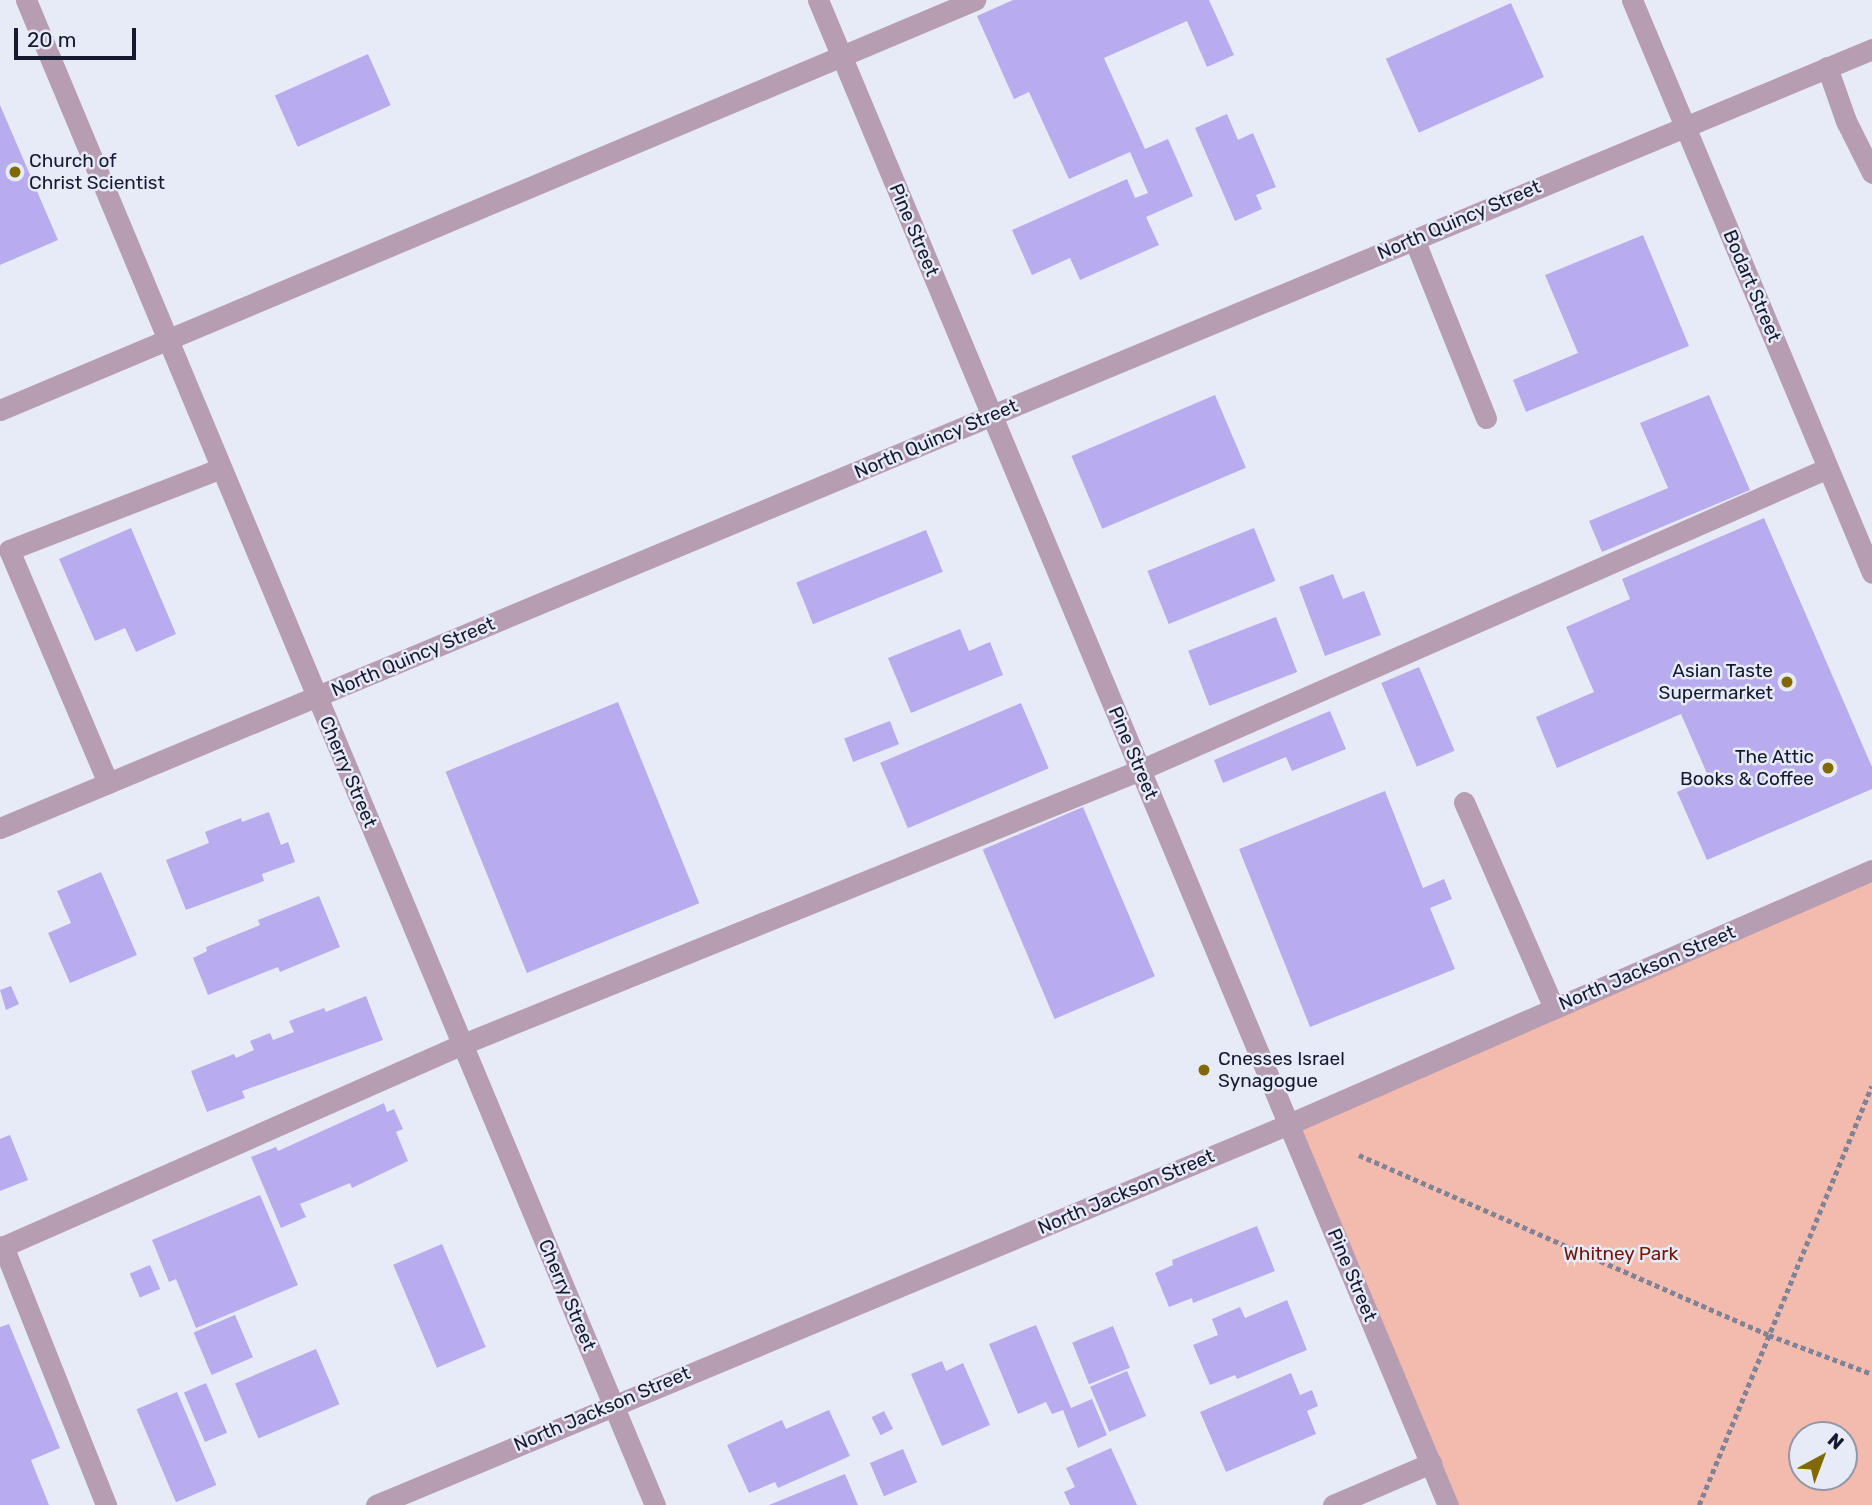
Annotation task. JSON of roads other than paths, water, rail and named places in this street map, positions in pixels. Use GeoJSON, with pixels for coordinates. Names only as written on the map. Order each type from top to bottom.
{"type":"FeatureCollection","features":[{"type":"Feature","properties":{"kind":"street","name":"Cherry Street"},"geometry":{"type":"LineString","coordinates":[[26,0],[655,1505]]}},
{"type":"Feature","properties":{"kind":"street","name":"Pine Street"},"geometry":{"type":"LineString","coordinates":[[818,0],[1448,1505]]}},
{"type":"Feature","properties":{"kind":"street"},"geometry":{"type":"LineString","coordinates":[[0,410],[975,0]]}},
{"type":"Feature","properties":{"kind":"street","name":"Bodart Street"},"geometry":{"type":"LineString","coordinates":[[1632,0],[1872,573]]}},
{"type":"Feature","properties":{"kind":"street","name":"North Quincy Street"},"geometry":{"type":"LineString","coordinates":[[0,828],[1872,49]]}},
{"type":"Feature","properties":{"kind":"street"},"geometry":{"type":"LineString","coordinates":[[1827,67],[1846,121],[1867,150],[1872,173]]}},
{"type":"Feature","properties":{"kind":"street"},"geometry":{"type":"LineString","coordinates":[[1414,239],[1486,418]]}},
{"type":"Feature","properties":{"kind":"street"},"geometry":{"type":"LineString","coordinates":[[107,783],[9,551],[221,468]]}},
{"type":"Feature","properties":{"kind":"street"},"geometry":{"type":"LineString","coordinates":[[106,1505],[1,1247],[463,1044],[1140,770],[1828,468]]}},
{"type":"Feature","properties":{"kind":"street"},"geometry":{"type":"LineString","coordinates":[[1464,802],[1554,1008]]}},
{"type":"Feature","properties":{"kind":"street","name":"North Jackson Street"},"geometry":{"type":"LineString","coordinates":[[376,1505],[1289,1124],[1872,870]]}},
{"type":"Feature","properties":{"kind":"street"},"geometry":{"type":"LineString","coordinates":[[1333,1505],[1431,1463]]}},
{"type":"Feature","properties":{"kind":"place","name":"Church of Christ Scientist"},"geometry":{"type":"Point","coordinates":[15,172]}},
{"type":"Feature","properties":{"kind":"place","name":"Asian Taste Supermarket"},"geometry":{"type":"Point","coordinates":[1787,682]}},
{"type":"Feature","properties":{"kind":"place","name":"The Attic Books & Coffee"},"geometry":{"type":"Point","coordinates":[1828,768]}},
{"type":"Feature","properties":{"kind":"place","name":"Cnesses Israel Synagogue"},"geometry":{"type":"Point","coordinates":[1204,1070]}},
{"type":"Feature","properties":{"kind":"park label","name":"Whitney Park"},"geometry":{"type":"Point","coordinates":[1621,1254]}}]}
